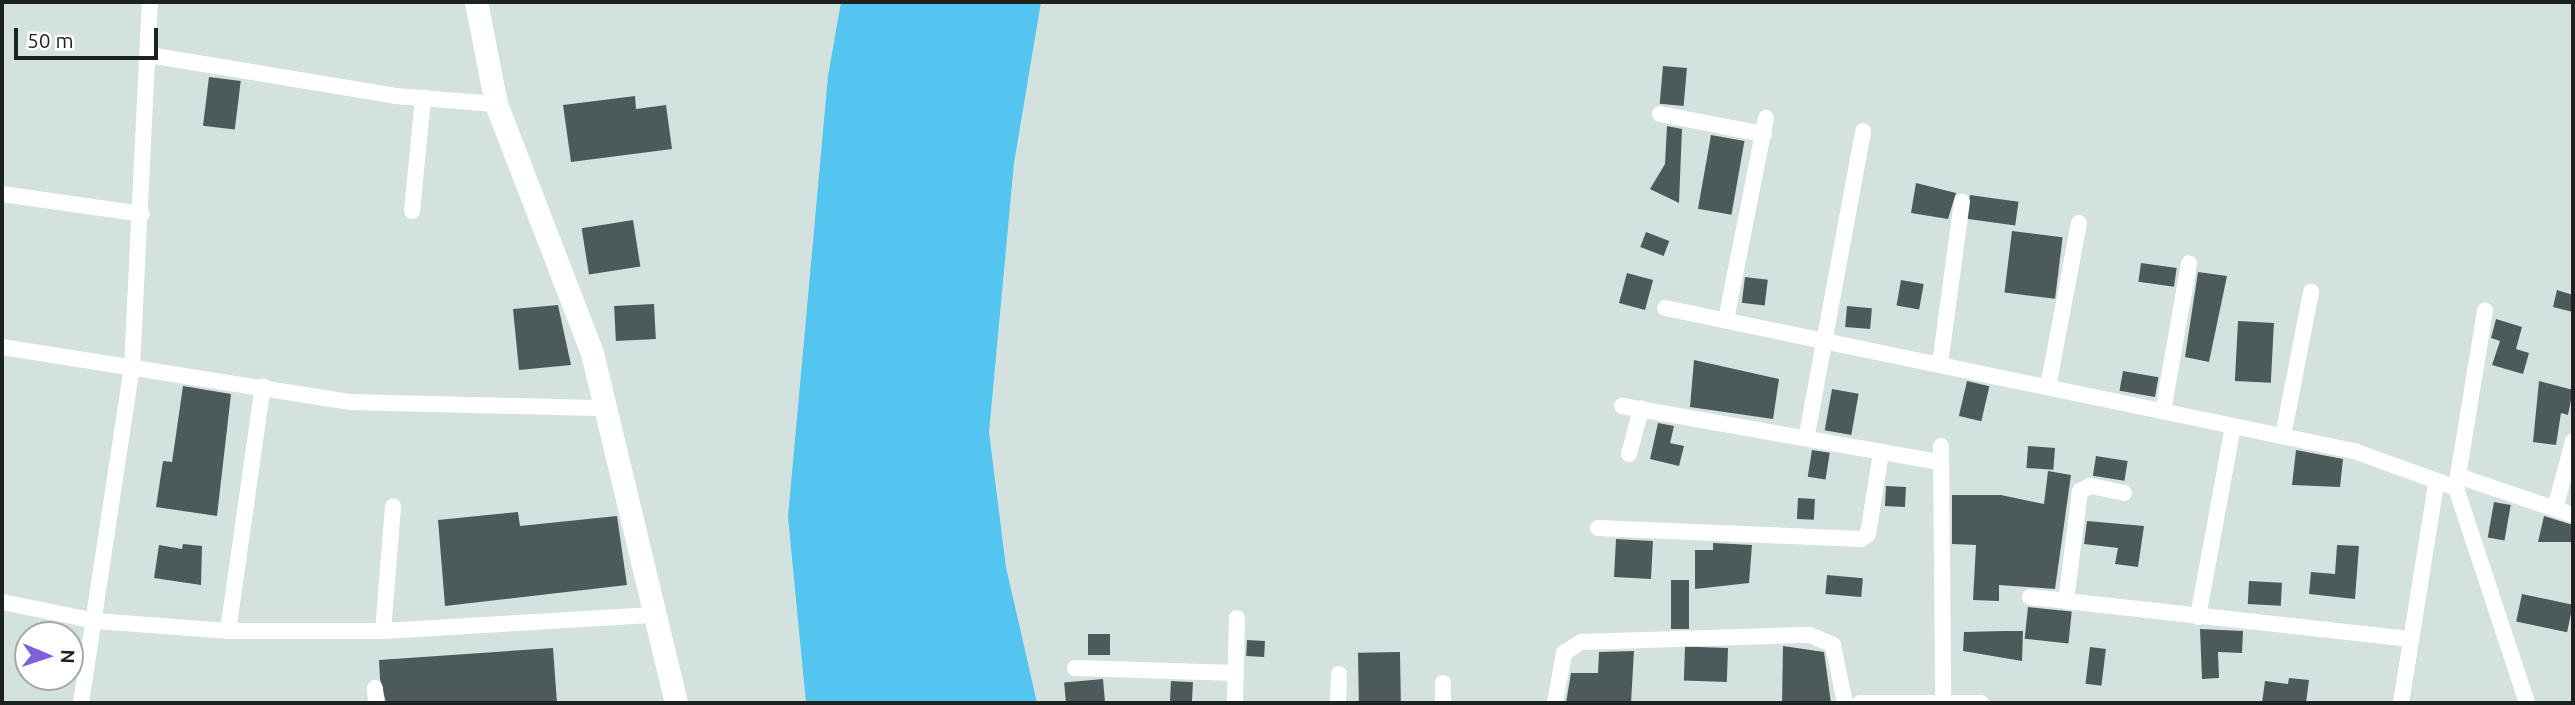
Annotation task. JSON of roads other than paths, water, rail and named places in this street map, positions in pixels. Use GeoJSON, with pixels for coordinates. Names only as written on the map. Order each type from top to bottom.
{"type":"FeatureCollection","features":[{"type":"Feature","properties":{"kind":"street"},"geometry":{"type":"LineString","coordinates":[[81,703],[96,621],[132,367],[142,214],[150,2]]}},
{"type":"Feature","properties":{"kind":"street"},"geometry":{"type":"LineString","coordinates":[[476,2],[496,104],[592,353],[676,703]]}},
{"type":"Feature","properties":{"kind":"street"},"geometry":{"type":"LineString","coordinates":[[149,55],[423,98],[496,104]]}},
{"type":"Feature","properties":{"kind":"street"},"geometry":{"type":"LineString","coordinates":[[412,211],[423,98]]}},
{"type":"Feature","properties":{"kind":"street"},"geometry":{"type":"LineString","coordinates":[[1660,114],[1765,126],[1726,320]]}},
{"type":"Feature","properties":{"kind":"street"},"geometry":{"type":"LineString","coordinates":[[1808,429],[1863,131]]}},
{"type":"Feature","properties":{"kind":"street"},"geometry":{"type":"LineString","coordinates":[[2,194],[142,214]]}},
{"type":"Feature","properties":{"kind":"street"},"geometry":{"type":"LineString","coordinates":[[1940,365],[1962,201]]}},
{"type":"Feature","properties":{"kind":"street"},"geometry":{"type":"LineString","coordinates":[[2048,387],[2079,223]]}},
{"type":"Feature","properties":{"kind":"street"},"geometry":{"type":"LineString","coordinates":[[2163,411],[2189,263]]}},
{"type":"Feature","properties":{"kind":"street"},"geometry":{"type":"LineString","coordinates":[[2283,436],[2311,292]]}},
{"type":"Feature","properties":{"kind":"street"},"geometry":{"type":"LineString","coordinates":[[1665,308],[2354,451],[2436,484],[2457,482],[2573,515]]}},
{"type":"Feature","properties":{"kind":"street"},"geometry":{"type":"LineString","coordinates":[[2485,310],[2457,482],[2527,703]]}},
{"type":"Feature","properties":{"kind":"street"},"geometry":{"type":"LineString","coordinates":[[2,347],[263,386],[351,402],[443,408],[605,408]]}},
{"type":"Feature","properties":{"kind":"street"},"geometry":{"type":"LineString","coordinates":[[228,631],[263,386]]}},
{"type":"Feature","properties":{"kind":"street"},"geometry":{"type":"LineString","coordinates":[[1622,406],[1881,453],[1941,454],[1943,700]]}},
{"type":"Feature","properties":{"kind":"street"},"geometry":{"type":"LineString","coordinates":[[1629,454],[1641,409]]}},
{"type":"Feature","properties":{"kind":"street"},"geometry":{"type":"LineString","coordinates":[[2198,617],[2233,427]]}},
{"type":"Feature","properties":{"kind":"street"},"geometry":{"type":"LineString","coordinates":[[2555,509],[2573,441]]}},
{"type":"Feature","properties":{"kind":"street"},"geometry":{"type":"LineString","coordinates":[[1598,528],[1861,540],[1868,534],[1881,453]]}},
{"type":"Feature","properties":{"kind":"street"},"geometry":{"type":"LineString","coordinates":[[2401,703],[2436,484]]}},
{"type":"Feature","properties":{"kind":"street"},"geometry":{"type":"LineString","coordinates":[[2066,601],[2080,491],[2090,486],[2124,493]]}},
{"type":"Feature","properties":{"kind":"street"},"geometry":{"type":"LineString","coordinates":[[383,631],[393,506]]}},
{"type":"Feature","properties":{"kind":"street"},"geometry":{"type":"LineString","coordinates":[[2030,597],[2411,639]]}},
{"type":"Feature","properties":{"kind":"street"},"geometry":{"type":"LineString","coordinates":[[2,602],[96,621],[228,631],[383,631],[655,615]]}},
{"type":"Feature","properties":{"kind":"street"},"geometry":{"type":"LineString","coordinates":[[1235,703],[1237,618]]}},
{"type":"Feature","properties":{"kind":"street"},"geometry":{"type":"LineString","coordinates":[[1555,703],[1564,653],[1581,642],[1810,635],[1833,645],[1845,703]]}},
{"type":"Feature","properties":{"kind":"street"},"geometry":{"type":"LineString","coordinates":[[1075,668],[1236,673]]}},
{"type":"Feature","properties":{"kind":"street"},"geometry":{"type":"LineString","coordinates":[[1338,703],[1339,674]]}},
{"type":"Feature","properties":{"kind":"street"},"geometry":{"type":"LineString","coordinates":[[1443,683],[1443,703]]}},
{"type":"Feature","properties":{"kind":"street"},"geometry":{"type":"LineString","coordinates":[[1860,703],[1943,700],[1981,703]]}},
{"type":"Feature","properties":{"kind":"water"},"geometry":{"type":"Polygon","coordinates":[[[841,2],[1041,2],[1014,163],[989,432],[1006,567],[1037,703],[806,703],[788,517],[828,76],[841,2]]]}}]}
